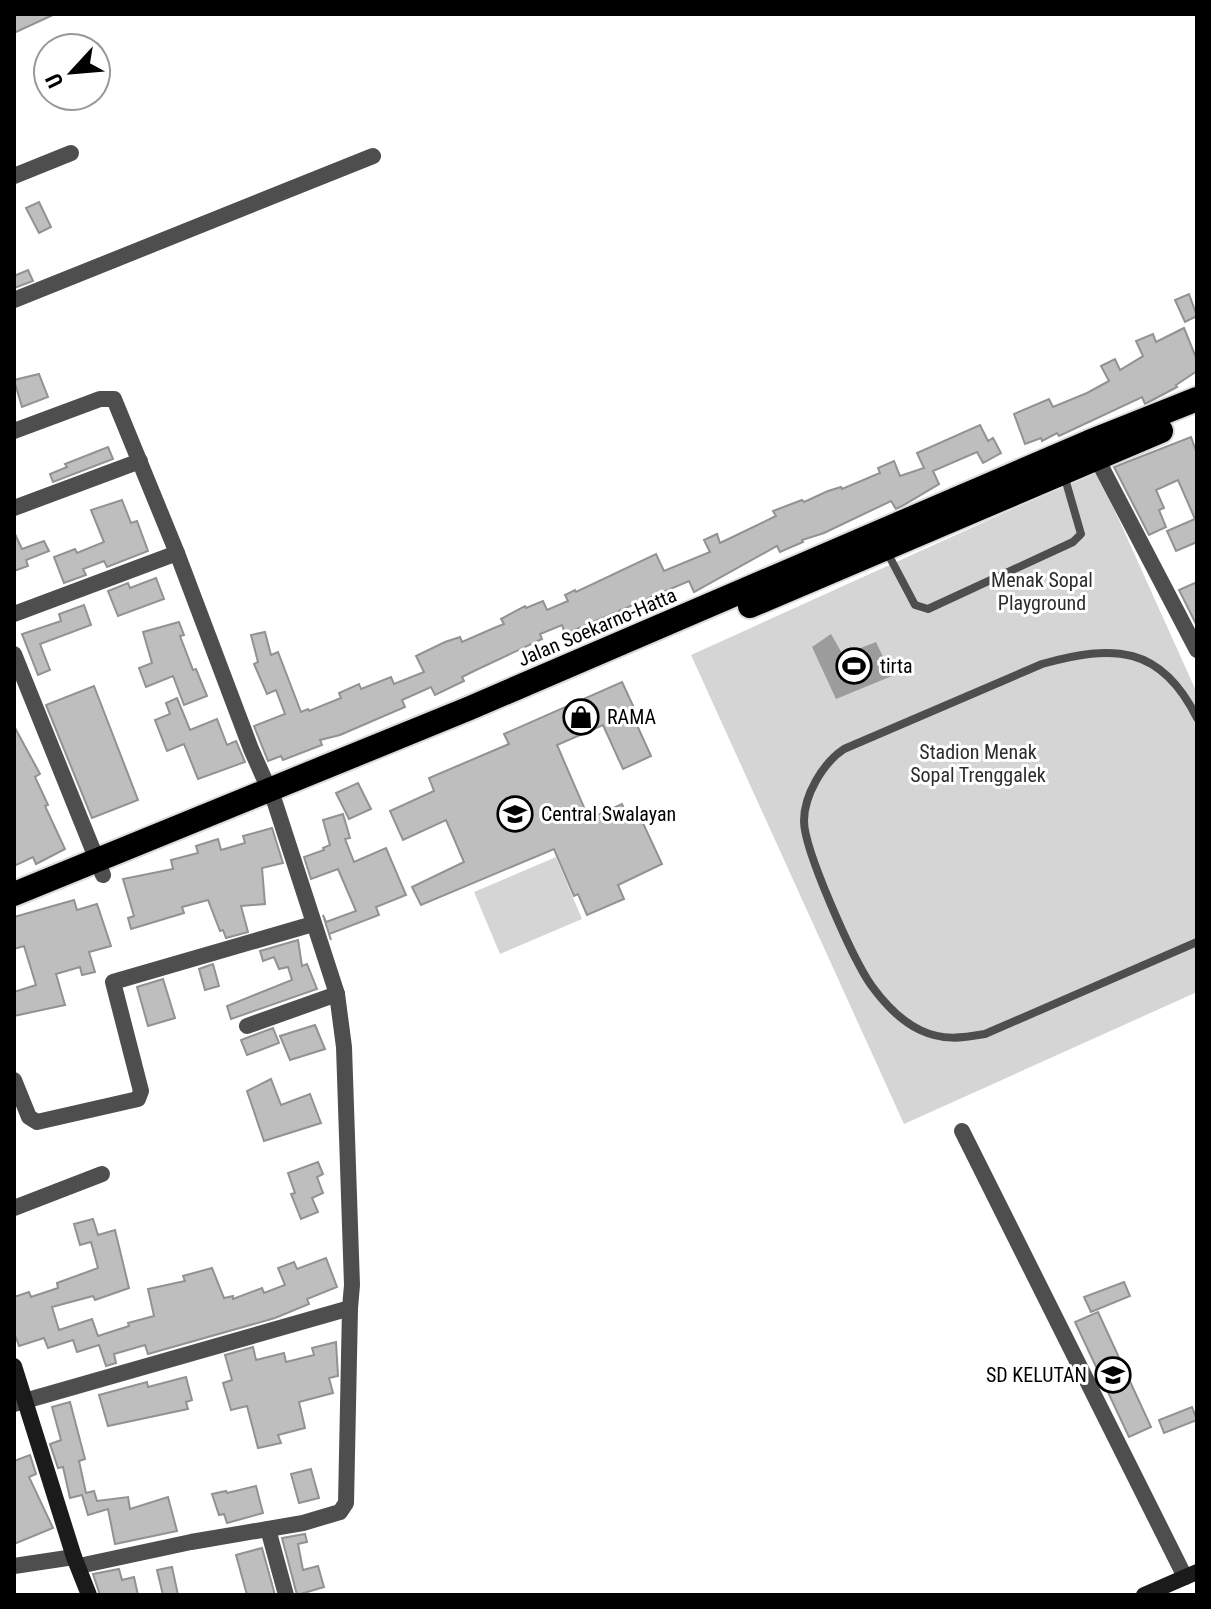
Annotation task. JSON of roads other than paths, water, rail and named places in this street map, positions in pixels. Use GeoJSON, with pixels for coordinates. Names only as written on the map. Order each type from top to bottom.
{"type":"FeatureCollection","features":[{"type":"Feature","properties":{"kind":"highway","name":"Jalan Soekarno-Hatta"},"geometry":{"type":"LineString","coordinates":[[14,911],[100,868],[473,714],[1061,464],[1197,399]]}},
{"type":"Feature","properties":{"kind":"highway","name":"Jalan Soekarno-Hatta"},"geometry":{"type":"LineString","coordinates":[[1093,450],[1197,417]]}},
{"type":"Feature","properties":{"kind":"highway","name":"Jalan Soekarno-Hatta"},"geometry":{"type":"LineString","coordinates":[[14,894],[100,868]]}},
{"type":"Feature","properties":{"kind":"street"},"geometry":{"type":"LineString","coordinates":[[14,176],[71,153]]}},
{"type":"Feature","properties":{"kind":"street"},"geometry":{"type":"LineString","coordinates":[[14,300],[373,156]]}},
{"type":"Feature","properties":{"kind":"street"},"geometry":{"type":"LineString","coordinates":[[14,431],[111,397],[117,402],[247,738],[273,796],[337,994],[345,1073],[350,1308],[346,1503],[340,1512],[268,1529],[191,1542],[76,1561],[14,1566]]}},
{"type":"Feature","properties":{"kind":"street"},"geometry":{"type":"LineString","coordinates":[[1093,450],[1197,650]]}},
{"type":"Feature","properties":{"kind":"street"},"geometry":{"type":"LineString","coordinates":[[14,508],[140,461]]}},
{"type":"Feature","properties":{"kind":"street"},"geometry":{"type":"LineString","coordinates":[[14,614],[177,553]]}},
{"type":"Feature","properties":{"kind":"street"},"geometry":{"type":"LineString","coordinates":[[14,654],[100,868]]}},
{"type":"Feature","properties":{"kind":"street"},"geometry":{"type":"LineString","coordinates":[[14,1080],[29,1117],[37,1122],[138,1099],[141,1091],[113,982],[313,924]]}},
{"type":"Feature","properties":{"kind":"street"},"geometry":{"type":"LineString","coordinates":[[247,1026],[337,994]]}},
{"type":"Feature","properties":{"kind":"street"},"geometry":{"type":"LineString","coordinates":[[962,1131],[1191,1574],[1144,1595]]}},
{"type":"Feature","properties":{"kind":"street"},"geometry":{"type":"LineString","coordinates":[[14,1208],[102,1174]]}},
{"type":"Feature","properties":{"kind":"street"},"geometry":{"type":"LineString","coordinates":[[20,1402],[350,1308]]}},
{"type":"Feature","properties":{"kind":"street"},"geometry":{"type":"LineString","coordinates":[[14,1366],[20,1402],[89,1595]]}},
{"type":"Feature","properties":{"kind":"street"},"geometry":{"type":"LineString","coordinates":[[268,1529],[286,1595]]}},
{"type":"Feature","properties":{"kind":"lane"},"geometry":{"type":"LineString","coordinates":[[882,541],[915,605],[928,609],[1073,542],[1081,534],[1061,464]]}},
{"type":"Feature","properties":{"kind":"lane"},"geometry":{"type":"LineString","coordinates":[[1197,718],[1186,696],[1171,678],[1127,654],[1100,652],[1042,664],[844,749],[835,755],[817,780],[806,803],[804,821],[806,839],[834,909],[870,983],[892,1012],[918,1030],[940,1037],[955,1039],[985,1034],[1180,952],[1197,942]]}},
{"type":"Feature","properties":{"kind":"place","name":"tirta"},"geometry":{"type":"Point","coordinates":[854,666]}},
{"type":"Feature","properties":{"kind":"place","name":"RAMA"},"geometry":{"type":"Point","coordinates":[581,717]}},
{"type":"Feature","properties":{"kind":"place","name":"Central Swalayan"},"geometry":{"type":"Point","coordinates":[515,814]}},
{"type":"Feature","properties":{"kind":"place","name":"SD KELUTAN"},"geometry":{"type":"Point","coordinates":[1113,1375]}},
{"type":"Feature","properties":{"kind":"park label","name":"Menak Sopal Playground"},"geometry":{"type":"Point","coordinates":[1042,592]}},
{"type":"Feature","properties":{"kind":"park label","name":"Stadion Menak Sopal Trenggalek"},"geometry":{"type":"Point","coordinates":[978,764]}}]}
